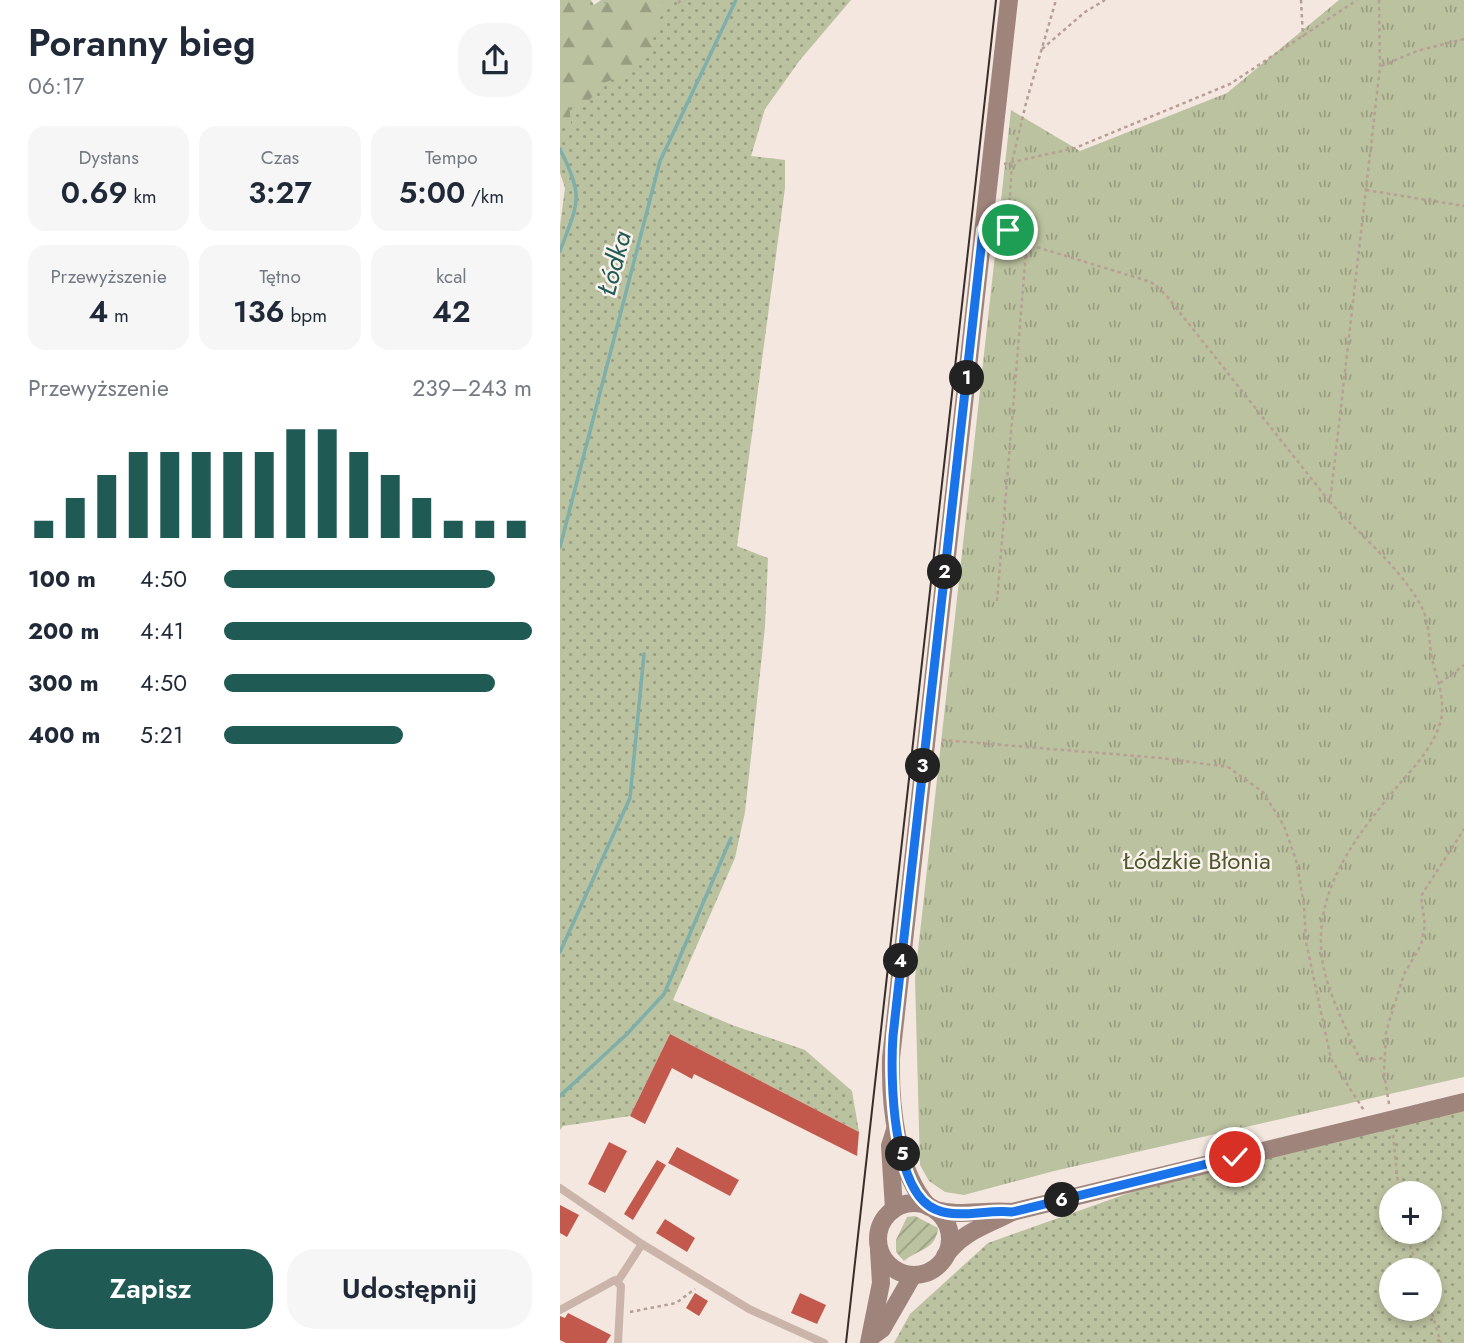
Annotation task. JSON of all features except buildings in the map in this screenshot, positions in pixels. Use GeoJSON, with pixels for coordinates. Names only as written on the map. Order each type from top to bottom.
{"type":"FeatureCollection","features":[{"type":"Feature","properties":{"kind":"main road"},"geometry":{"type":"LineString","coordinates":[[946,1256],[949,1234],[943,1218],[913,1185],[895,1130],[891,1058],[1009,0]]}},
{"type":"Feature","properties":{"kind":"main road"},"geometry":{"type":"LineString","coordinates":[[878,1247],[892,1268],[913,1275],[934,1269],[957,1241],[972,1230],[1012,1212],[1464,1102]]}},
{"type":"Feature","properties":{"kind":"main road"},"geometry":{"type":"LineString","coordinates":[[894,1209],[890,1146],[895,1130]]}},
{"type":"Feature","properties":{"kind":"main road"},"geometry":{"type":"LineString","coordinates":[[870,1340],[871,1323],[881,1283],[879,1229],[894,1209],[911,1203],[947,1213],[991,1210],[1012,1212]]}},
{"type":"Feature","properties":{"kind":"main road"},"geometry":{"type":"LineString","coordinates":[[870,1340],[882,1329],[913,1275]]}},
{"type":"Feature","properties":{"kind":"lane"},"geometry":{"type":"LineString","coordinates":[[560,1188],[642,1244],[758,1314],[824,1343]]}},
{"type":"Feature","properties":{"kind":"lane"},"geometry":{"type":"LineString","coordinates":[[618,1281],[642,1244]]}},
{"type":"Feature","properties":{"kind":"lane"},"geometry":{"type":"LineString","coordinates":[[560,1310],[610,1280],[618,1281]]}},
{"type":"Feature","properties":{"kind":"lane"},"geometry":{"type":"LineString","coordinates":[[618,1281],[621,1286],[618,1343]]}},
{"type":"Feature","properties":{"kind":"path"},"geometry":{"type":"LineString","coordinates":[[997,601],[1026,252],[1008,230],[1012,162],[1056,0]]}},
{"type":"Feature","properties":{"kind":"path"},"geometry":{"type":"LineString","coordinates":[[1042,49],[1085,12],[1105,0]]}},
{"type":"Feature","properties":{"kind":"path"},"geometry":{"type":"LineString","coordinates":[[1301,0],[1303,37]]}},
{"type":"Feature","properties":{"kind":"path"},"geometry":{"type":"LineString","coordinates":[[990,167],[1075,148],[1230,84],[1357,0]]}},
{"type":"Feature","properties":{"kind":"path"},"geometry":{"type":"LineString","coordinates":[[1330,502],[1380,67],[1378,0]]}},
{"type":"Feature","properties":{"kind":"path"},"geometry":{"type":"LineString","coordinates":[[1380,67],[1417,51],[1464,39]]}},
{"type":"Feature","properties":{"kind":"path"},"geometry":{"type":"LineString","coordinates":[[1366,190],[1464,206]]}},
{"type":"Feature","properties":{"kind":"path"},"geometry":{"type":"LineString","coordinates":[[983,230],[1151,282],[1166,295],[1330,502],[1402,579],[1420,605],[1428,622],[1433,662],[1440,683],[1441,718],[1436,735],[1377,810],[1343,859],[1331,887],[1321,944],[1324,972],[1360,1060],[1385,1058]]}},
{"type":"Feature","properties":{"kind":"path"},"geometry":{"type":"LineString","coordinates":[[1440,683],[1464,665]]}},
{"type":"Feature","properties":{"kind":"path"},"geometry":{"type":"LineString","coordinates":[[926,738],[1161,758],[1228,767],[1262,792],[1284,827],[1296,860],[1304,905],[1306,942],[1331,1059],[1343,1080],[1357,1094],[1371,1124]]}},
{"type":"Feature","properties":{"kind":"path"},"geometry":{"type":"LineString","coordinates":[[1398,1181],[1392,1119],[1384,1073],[1388,1021],[1410,958],[1421,945],[1425,925],[1421,896],[1464,829]]}},
{"type":"Feature","properties":{"kind":"path"},"geometry":{"type":"LineString","coordinates":[[620,1313],[676,1303],[702,1281]]}},
{"type":"Feature","properties":{"kind":"path"},"geometry":{"type":"LineString","coordinates":[[1434,1321],[1441,1343]]}},
{"type":"Feature","properties":{"kind":"green space"},"geometry":{"type":"Polygon","coordinates":[[[560,0],[591,0],[594,5],[601,0],[851,0],[800,60],[765,109],[751,156],[785,160],[785,188],[737,546],[768,558],[765,627],[745,812],[735,858],[673,1000],[732,1025],[805,1050],[852,1091],[859,1132],[670,1034],[630,1116],[563,1126],[560,1130],[560,226],[565,188],[560,173],[560,0]]]}},
{"type":"Feature","properties":{"kind":"green space"},"geometry":{"type":"Polygon","coordinates":[[[560,0],[586,0],[593,8],[612,0],[655,0],[667,4],[653,32],[654,51],[627,75],[606,82],[581,109],[569,103],[571,124],[560,128],[560,0]]]}},
{"type":"Feature","properties":{"kind":"green space","name":"Łódzkie Błonia"},"geometry":{"type":"Polygon","coordinates":[[[1339,0],[1464,0],[1464,1077],[1054,1171],[964,1195],[945,1192],[929,1181],[920,1165],[915,978],[1011,110],[1080,151],[1227,93],[1339,0]]]}},
{"type":"Feature","properties":{"kind":"green space"},"geometry":{"type":"Polygon","coordinates":[[[1464,1109],[1464,1343],[894,1343],[910,1314],[988,1243],[1163,1181],[1464,1109]]]}},
{"type":"Feature","properties":{"kind":"green space"},"geometry":{"type":"Polygon","coordinates":[[[915,1216],[938,1228],[937,1235],[930,1245],[904,1261],[896,1252],[896,1240],[907,1217],[915,1216]]]}},
{"type":"Feature","properties":{"kind":"waterway","name":"Łódka"},"geometry":{"type":"LineString","coordinates":[[560,547],[660,161],[736,0]]}},
{"type":"Feature","properties":{"kind":"waterway"},"geometry":{"type":"LineString","coordinates":[[560,149],[576,190],[575,210],[560,251]]}},
{"type":"Feature","properties":{"kind":"waterway"},"geometry":{"type":"LineString","coordinates":[[560,952],[630,798],[644,654]]}},
{"type":"Feature","properties":{"kind":"waterway"},"geometry":{"type":"LineString","coordinates":[[560,1096],[627,1034],[664,994],[731,838]]}},
{"type":"Feature","properties":{"kind":"tram line"},"geometry":{"type":"LineString","coordinates":[[846,1343],[996,0]]}},
{"type":"Feature","properties":{"kind":"route"},"geometry":{"type":"LineString","coordinates":[[1008,230],[1016,241],[983,230],[893,1036],[891,1079],[895,1130],[909,1178],[916,1191],[934,1210],[947,1213],[991,1210],[1012,1212],[1235,1157]]}}]}
